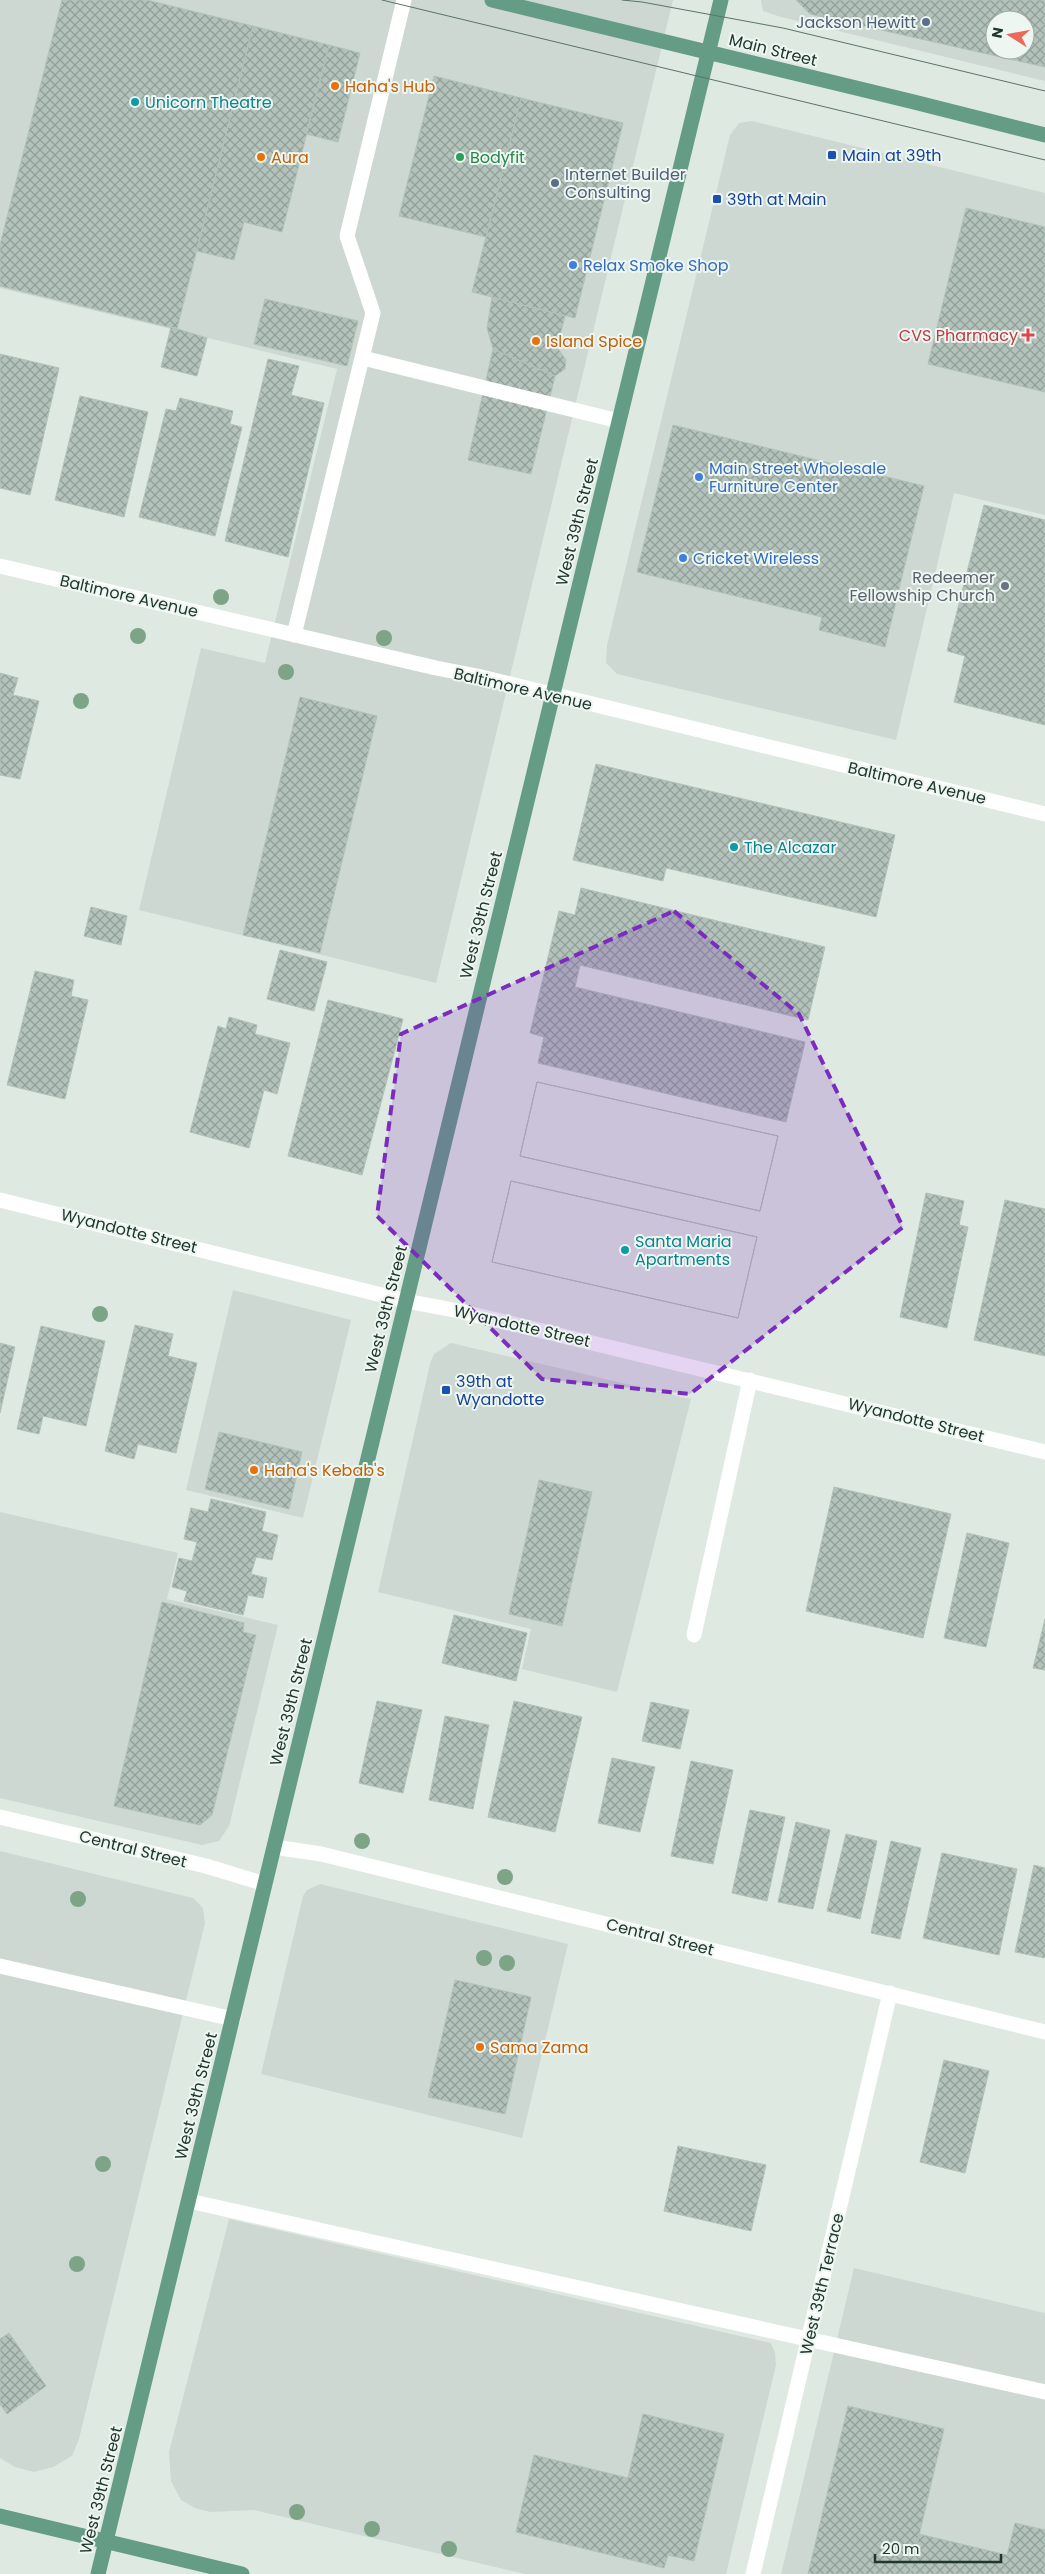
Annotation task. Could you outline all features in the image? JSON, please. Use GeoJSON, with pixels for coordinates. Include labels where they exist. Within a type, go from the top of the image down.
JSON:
{"type":"FeatureCollection","features":[{"type":"Feature","properties":{"kind":"main road","name":"Main Street"},"geometry":{"type":"LineString","coordinates":[[492,0],[1045,136]]}},
{"type":"Feature","properties":{"kind":"main road","name":"West 39th Street"},"geometry":{"type":"LineString","coordinates":[[98,2574],[722,0]]}},
{"type":"Feature","properties":{"kind":"main road"},"geometry":{"type":"LineString","coordinates":[[0,2516],[242,2574]]}},
{"type":"Feature","properties":{"kind":"street"},"geometry":{"type":"LineString","coordinates":[[294,635],[373,314],[347,236],[404,0]]}},
{"type":"Feature","properties":{"kind":"street"},"geometry":{"type":"LineString","coordinates":[[362,358],[619,421]]}},
{"type":"Feature","properties":{"kind":"street","name":"Baltimore Avenue"},"geometry":{"type":"LineString","coordinates":[[0,566],[477,676],[552,696],[1045,814]]}},
{"type":"Feature","properties":{"kind":"street","name":"Wyandotte Street"},"geometry":{"type":"LineString","coordinates":[[0,1200],[406,1301],[459,1311],[1045,1452]]}},
{"type":"Feature","properties":{"kind":"street"},"geometry":{"type":"LineString","coordinates":[[694,1635],[750,1380]]}},
{"type":"Feature","properties":{"kind":"street","name":"Central Street"},"geometry":{"type":"LineString","coordinates":[[0,1817],[206,1866],[265,1884]]}},
{"type":"Feature","properties":{"kind":"street","name":"Central Street"},"geometry":{"type":"LineString","coordinates":[[274,1847],[321,1854],[1045,2032]]}},
{"type":"Feature","properties":{"kind":"street"},"geometry":{"type":"LineString","coordinates":[[0,1966],[233,2019]]}},
{"type":"Feature","properties":{"kind":"street","name":"West 39th Terrace"},"geometry":{"type":"LineString","coordinates":[[753,2574],[890,1993]]}},
{"type":"Feature","properties":{"kind":"street"},"geometry":{"type":"LineString","coordinates":[[189,2201],[808,2341],[1045,2392]]}},
{"type":"Feature","properties":{"kind":"highlighted area"},"geometry":{"type":"Polygon","coordinates":[[[674,911],[799,1014],[903,1227],[690,1394],[542,1379],[377,1216],[401,1034],[674,911]]]}},
{"type":"Feature","properties":{"kind":"shaded area"},"geometry":{"type":"Polygon","coordinates":[[[0,0],[673,0],[436,983],[139,910],[201,648],[265,663],[337,369],[0,288],[0,0]]]}},
{"type":"Feature","properties":{"kind":"shaded area"},"geometry":{"type":"Polygon","coordinates":[[[761,0],[1045,0],[1045,81],[763,11],[761,0]]]}},
{"type":"Feature","properties":{"kind":"shaded area"},"geometry":{"type":"Polygon","coordinates":[[[752,121],[1045,193],[1045,515],[954,493],[896,740],[617,674],[606,663],[607,645],[730,135],[739,123],[752,121]]]}},
{"type":"Feature","properties":{"kind":"shaded area"},"geometry":{"type":"Polygon","coordinates":[[[233,1290],[351,1320],[303,1518],[186,1490],[233,1290]]]}},
{"type":"Feature","properties":{"kind":"shaded area"},"geometry":{"type":"Polygon","coordinates":[[[451,1343],[691,1399],[617,1692],[522,1669],[531,1629],[378,1592],[430,1364],[434,1354],[451,1343]]]}},
{"type":"Feature","properties":{"kind":"shaded area"},"geometry":{"type":"Polygon","coordinates":[[[0,1512],[178,1553],[167,1599],[278,1625],[229,1826],[219,1841],[202,1845],[0,1798],[0,1512]]]}},
{"type":"Feature","properties":{"kind":"shaded area"},"geometry":{"type":"Polygon","coordinates":[[[0,1851],[193,1898],[203,1908],[205,1923],[79,2439],[72,2456],[53,2467],[34,2472],[15,2467],[0,2458],[0,1851]]]}},
{"type":"Feature","properties":{"kind":"shaded area"},"geometry":{"type":"Polygon","coordinates":[[[320,1884],[568,1944],[522,2138],[261,2074],[303,1896],[307,1890],[320,1884]]]}},
{"type":"Feature","properties":{"kind":"shaded area"},"geometry":{"type":"Polygon","coordinates":[[[229,2219],[771,2343],[775,2353],[776,2365],[726,2574],[525,2574],[254,2510],[210,2512],[195,2508],[181,2500],[171,2481],[169,2452],[229,2219]]]}},
{"type":"Feature","properties":{"kind":"shaded area"},"geometry":{"type":"Polygon","coordinates":[[[854,2268],[1045,2313],[1045,2574],[781,2574],[854,2268]]]}},
{"type":"Feature","properties":{"kind":"building","name":"Unicorn Theatre"},"geometry":{"type":"Polygon","coordinates":[[[62,0],[147,0],[253,26],[177,329],[0,286],[0,245],[62,0]]]}},
{"type":"Feature","properties":{"kind":"building"},"geometry":{"type":"Polygon","coordinates":[[[796,0],[1045,0],[1045,67],[1014,60],[1035,60],[1035,10],[985,10],[985,53],[810,14],[796,0]]]}},
{"type":"Feature","properties":{"kind":"building","name":"Aura"},"geometry":{"type":"Polygon","coordinates":[[[253,26],[329,45],[282,232],[244,222],[234,260],[197,251],[253,26]]]}},
{"type":"Feature","properties":{"kind":"building"},"geometry":{"type":"Polygon","coordinates":[[[329,45],[360,53],[338,142],[306,134],[329,45]]]}},
{"type":"Feature","properties":{"kind":"building","name":"Bodyfit"},"geometry":{"type":"Polygon","coordinates":[[[434,76],[521,98],[486,237],[399,216],[434,76]]]}},
{"type":"Feature","properties":{"kind":"building"},"geometry":{"type":"Polygon","coordinates":[[[521,98],[623,123],[575,318],[472,292],[521,98]]]}},
{"type":"Feature","properties":{"kind":"building"},"geometry":{"type":"Polygon","coordinates":[[[966,208],[1045,227],[1045,392],[928,364],[966,208]]]}},
{"type":"Feature","properties":{"kind":"building"},"geometry":{"type":"Polygon","coordinates":[[[492,297],[565,316],[557,347],[566,360],[565,369],[555,376],[493,349],[487,328],[492,297]]]}},
{"type":"Feature","properties":{"kind":"building"},"geometry":{"type":"Polygon","coordinates":[[[265,299],[358,321],[347,366],[254,344],[265,299]]]}},
{"type":"Feature","properties":{"kind":"building"},"geometry":{"type":"Polygon","coordinates":[[[171,327],[207,338],[197,376],[161,367],[171,327]]]}},
{"type":"Feature","properties":{"kind":"building"},"geometry":{"type":"Polygon","coordinates":[[[493,349],[555,376],[531,474],[468,460],[493,349]]]}},
{"type":"Feature","properties":{"kind":"building"},"geometry":{"type":"Polygon","coordinates":[[[0,354],[59,368],[30,495],[0,488],[0,354]]]}},
{"type":"Feature","properties":{"kind":"building"},"geometry":{"type":"Polygon","coordinates":[[[268,359],[299,366],[291,395],[324,403],[288,557],[225,541],[268,359]]]}},
{"type":"Feature","properties":{"kind":"building"},"geometry":{"type":"Polygon","coordinates":[[[80,396],[148,412],[124,517],[55,500],[80,396]]]}},
{"type":"Feature","properties":{"kind":"building"},"geometry":{"type":"Polygon","coordinates":[[[180,398],[233,411],[230,424],[242,427],[215,536],[139,517],[166,409],[176,411],[180,398]]]}},
{"type":"Feature","properties":{"kind":"building"},"geometry":{"type":"Polygon","coordinates":[[[673,425],[924,486],[885,647],[819,630],[822,617],[637,572],[673,425]]]}},
{"type":"Feature","properties":{"kind":"building","name":"Redeemer Fellowship Church"},"geometry":{"type":"Polygon","coordinates":[[[984,505],[1045,520],[1045,725],[954,702],[965,656],[947,651],[984,505]]]}},
{"type":"Feature","properties":{"kind":"building"},"geometry":{"type":"Polygon","coordinates":[[[0,673],[18,678],[13,695],[39,701],[20,779],[0,775],[0,673]]]}},
{"type":"Feature","properties":{"kind":"building"},"geometry":{"type":"Polygon","coordinates":[[[300,697],[377,716],[320,953],[243,935],[300,697]]]}},
{"type":"Feature","properties":{"kind":"building","name":"The Alcazar"},"geometry":{"type":"Polygon","coordinates":[[[596,764],[895,835],[876,917],[666,868],[663,881],[573,860],[596,764]]]}},
{"type":"Feature","properties":{"kind":"building"},"geometry":{"type":"Polygon","coordinates":[[[581,888],[825,947],[808,1020],[580,965],[575,987],[805,1042],[786,1122],[538,1063],[544,1037],[530,1033],[559,911],[575,915],[581,888]]]}},
{"type":"Feature","properties":{"kind":"building"},"geometry":{"type":"Polygon","coordinates":[[[91,907],[127,916],[121,945],[84,936],[91,907]]]}},
{"type":"Feature","properties":{"kind":"building"},"geometry":{"type":"Polygon","coordinates":[[[280,950],[327,962],[314,1011],[267,999],[280,950]]]}},
{"type":"Feature","properties":{"kind":"building"},"geometry":{"type":"Polygon","coordinates":[[[35,971],[74,980],[71,996],[88,1000],[65,1099],[7,1085],[35,971]]]}},
{"type":"Feature","properties":{"kind":"building"},"geometry":{"type":"Polygon","coordinates":[[[328,1000],[403,1019],[362,1175],[288,1156],[328,1000]]]}},
{"type":"Feature","properties":{"kind":"building"},"geometry":{"type":"Polygon","coordinates":[[[229,1017],[257,1025],[255,1034],[290,1043],[277,1094],[264,1090],[249,1148],[190,1132],[218,1026],[226,1029],[229,1017]]]}},
{"type":"Feature","properties":{"kind":"building","name":"Santa Maria Apartments"},"geometry":{"type":"Polygon","coordinates":[[[537,1082],[778,1136],[760,1211],[520,1156],[537,1082]]]}},
{"type":"Feature","properties":{"kind":"building","name":"Santa Maria Apartments"},"geometry":{"type":"Polygon","coordinates":[[[537,1082],[778,1136],[760,1211],[520,1156],[537,1082]]]}},
{"type":"Feature","properties":{"kind":"building","name":"Santa Maria Apartments"},"geometry":{"type":"Polygon","coordinates":[[[511,1181],[757,1237],[738,1318],[492,1262],[511,1181]]]}},
{"type":"Feature","properties":{"kind":"building","name":"Santa Maria Apartments"},"geometry":{"type":"Polygon","coordinates":[[[511,1181],[757,1237],[738,1318],[492,1262],[511,1181]]]}},
{"type":"Feature","properties":{"kind":"building"},"geometry":{"type":"Polygon","coordinates":[[[926,1193],[964,1201],[959,1225],[968,1227],[947,1328],[900,1317],[926,1193]]]}},
{"type":"Feature","properties":{"kind":"building"},"geometry":{"type":"Polygon","coordinates":[[[1005,1200],[1045,1209],[1045,1356],[974,1340],[1005,1200]]]}},
{"type":"Feature","properties":{"kind":"building"},"geometry":{"type":"Polygon","coordinates":[[[135,1325],[173,1334],[168,1356],[197,1363],[176,1453],[138,1444],[134,1459],[105,1451],[135,1325]]]}},
{"type":"Feature","properties":{"kind":"building"},"geometry":{"type":"Polygon","coordinates":[[[41,1326],[105,1341],[86,1426],[43,1416],[39,1434],[17,1429],[41,1326]]]}},
{"type":"Feature","properties":{"kind":"building"},"geometry":{"type":"Polygon","coordinates":[[[0,1343],[15,1347],[0,1413],[0,1343]]]}},
{"type":"Feature","properties":{"kind":"building","name":"Haha's Kebab's"},"geometry":{"type":"Polygon","coordinates":[[[219,1432],[302,1452],[289,1509],[205,1489],[219,1432]]]}},
{"type":"Feature","properties":{"kind":"building"},"geometry":{"type":"Polygon","coordinates":[[[539,1480],[592,1492],[562,1626],[509,1614],[539,1480]]]}},
{"type":"Feature","properties":{"kind":"building"},"geometry":{"type":"Polygon","coordinates":[[[834,1487],[951,1514],[923,1638],[806,1611],[834,1487]]]}},
{"type":"Feature","properties":{"kind":"building"},"geometry":{"type":"Polygon","coordinates":[[[211,1499],[266,1512],[262,1531],[278,1535],[272,1560],[256,1557],[251,1574],[267,1578],[263,1598],[248,1595],[243,1615],[184,1601],[187,1591],[172,1587],[179,1558],[192,1561],[197,1542],[184,1539],[191,1508],[208,1512],[211,1499]]]}},
{"type":"Feature","properties":{"kind":"building"},"geometry":{"type":"Polygon","coordinates":[[[967,1533],[1009,1543],[986,1647],[944,1638],[967,1533]]]}},
{"type":"Feature","properties":{"kind":"building"},"geometry":{"type":"Polygon","coordinates":[[[162,1602],[244,1623],[243,1632],[256,1635],[212,1815],[200,1825],[114,1806],[162,1602]]]}},
{"type":"Feature","properties":{"kind":"building"},"geometry":{"type":"Polygon","coordinates":[[[454,1615],[527,1633],[516,1681],[442,1663],[454,1615]]]}},
{"type":"Feature","properties":{"kind":"building"},"geometry":{"type":"Polygon","coordinates":[[[1045,1619],[1045,1670],[1033,1668],[1045,1619]]]}},
{"type":"Feature","properties":{"kind":"building"},"geometry":{"type":"Polygon","coordinates":[[[377,1701],[422,1710],[403,1793],[359,1783],[377,1701]]]}},
{"type":"Feature","properties":{"kind":"building"},"geometry":{"type":"Polygon","coordinates":[[[514,1701],[582,1717],[555,1832],[488,1817],[514,1701]]]}},
{"type":"Feature","properties":{"kind":"building"},"geometry":{"type":"Polygon","coordinates":[[[651,1702],[689,1710],[680,1749],[642,1741],[651,1702]]]}},
{"type":"Feature","properties":{"kind":"building"},"geometry":{"type":"Polygon","coordinates":[[[445,1716],[489,1725],[473,1809],[429,1800],[445,1716]]]}},
{"type":"Feature","properties":{"kind":"building"},"geometry":{"type":"Polygon","coordinates":[[[612,1758],[655,1767],[640,1832],[598,1823],[612,1758]]]}},
{"type":"Feature","properties":{"kind":"building"},"geometry":{"type":"Polygon","coordinates":[[[691,1761],[733,1770],[713,1864],[671,1856],[691,1761]]]}},
{"type":"Feature","properties":{"kind":"building"},"geometry":{"type":"Polygon","coordinates":[[[750,1810],[785,1817],[767,1901],[732,1893],[750,1810]]]}},
{"type":"Feature","properties":{"kind":"building"},"geometry":{"type":"Polygon","coordinates":[[[796,1822],[830,1830],[813,1909],[778,1902],[796,1822]]]}},
{"type":"Feature","properties":{"kind":"building"},"geometry":{"type":"Polygon","coordinates":[[[846,1834],[877,1841],[860,1919],[827,1911],[846,1834]]]}},
{"type":"Feature","properties":{"kind":"building"},"geometry":{"type":"Polygon","coordinates":[[[891,1841],[921,1848],[900,1939],[871,1933],[891,1841]]]}},
{"type":"Feature","properties":{"kind":"building"},"geometry":{"type":"Polygon","coordinates":[[[942,1853],[1017,1869],[999,1955],[923,1938],[942,1853]]]}},
{"type":"Feature","properties":{"kind":"building"},"geometry":{"type":"Polygon","coordinates":[[[1034,1865],[1045,1868],[1045,1958],[1015,1952],[1034,1865]]]}},
{"type":"Feature","properties":{"kind":"building","name":"Sama Zama"},"geometry":{"type":"Polygon","coordinates":[[[455,1980],[531,1997],[505,2114],[428,2097],[455,1980]]]}},
{"type":"Feature","properties":{"kind":"building"},"geometry":{"type":"Polygon","coordinates":[[[944,2060],[989,2071],[965,2173],[920,2162],[944,2060]]]}},
{"type":"Feature","properties":{"kind":"building"},"geometry":{"type":"Polygon","coordinates":[[[678,2146],[766,2165],[751,2231],[664,2211],[678,2146]]]}},
{"type":"Feature","properties":{"kind":"building"},"geometry":{"type":"Polygon","coordinates":[[[9,2333],[46,2386],[7,2414],[0,2404],[0,2339],[9,2333]]]}},
{"type":"Feature","properties":{"kind":"building"},"geometry":{"type":"Polygon","coordinates":[[[848,2406],[944,2429],[910,2574],[808,2574],[848,2406]]]}},
{"type":"Feature","properties":{"kind":"building"},"geometry":{"type":"Polygon","coordinates":[[[643,2414],[724,2434],[694,2561],[668,2555],[664,2568],[516,2532],[534,2455],[628,2478],[643,2414]]]}},
{"type":"Feature","properties":{"kind":"building"},"geometry":{"type":"Polygon","coordinates":[[[1015,2523],[1045,2530],[1045,2574],[910,2574],[919,2534],[1007,2555],[1015,2523]]]}},
{"type":"Feature","properties":{"kind":"tram line"},"geometry":{"type":"LineString","coordinates":[[382,0],[1045,160]]}},
{"type":"Feature","properties":{"kind":"tram line"},"geometry":{"type":"LineString","coordinates":[[622,0],[783,28],[1045,91]]}},
{"type":"Feature","properties":{"kind":"place","name":"Jackson Hewitt"},"geometry":{"type":"Point","coordinates":[926,22]}},
{"type":"Feature","properties":{"kind":"place","name":"Haha's Hub"},"geometry":{"type":"Point","coordinates":[335,86]}},
{"type":"Feature","properties":{"kind":"place","name":"Unicorn Theatre"},"geometry":{"type":"Point","coordinates":[135,102]}},
{"type":"Feature","properties":{"kind":"place","name":"Main at 39th"},"geometry":{"type":"Point","coordinates":[832,155]}},
{"type":"Feature","properties":{"kind":"place","name":"Aura"},"geometry":{"type":"Point","coordinates":[261,157]}},
{"type":"Feature","properties":{"kind":"place","name":"Bodyfit"},"geometry":{"type":"Point","coordinates":[460,157]}},
{"type":"Feature","properties":{"kind":"place","name":"Internet Builder Consulting"},"geometry":{"type":"Point","coordinates":[555,183]}},
{"type":"Feature","properties":{"kind":"place","name":"39th at Main"},"geometry":{"type":"Point","coordinates":[717,199]}},
{"type":"Feature","properties":{"kind":"place","name":"Relax Smoke Shop"},"geometry":{"type":"Point","coordinates":[573,265]}},
{"type":"Feature","properties":{"kind":"place","name":"CVS Pharmacy"},"geometry":{"type":"Point","coordinates":[1028,335]}},
{"type":"Feature","properties":{"kind":"place","name":"Island Spice"},"geometry":{"type":"Point","coordinates":[536,341]}},
{"type":"Feature","properties":{"kind":"place","name":"Main Street Wholesale Furniture Center"},"geometry":{"type":"Point","coordinates":[699,477]}},
{"type":"Feature","properties":{"kind":"place","name":"Cricket Wireless"},"geometry":{"type":"Point","coordinates":[683,558]}},
{"type":"Feature","properties":{"kind":"place","name":"Redeemer Fellowship Church"},"geometry":{"type":"Point","coordinates":[1005,586]}},
{"type":"Feature","properties":{"kind":"place","name":"The Alcazar"},"geometry":{"type":"Point","coordinates":[734,847]}},
{"type":"Feature","properties":{"kind":"place","name":"Santa Maria Apartments"},"geometry":{"type":"Point","coordinates":[625,1250]}},
{"type":"Feature","properties":{"kind":"place","name":"39th at Wyandotte"},"geometry":{"type":"Point","coordinates":[446,1390]}},
{"type":"Feature","properties":{"kind":"place","name":"Haha's Kebab's"},"geometry":{"type":"Point","coordinates":[254,1470]}},
{"type":"Feature","properties":{"kind":"place","name":"Sama Zama"},"geometry":{"type":"Point","coordinates":[480,2047]}}]}
